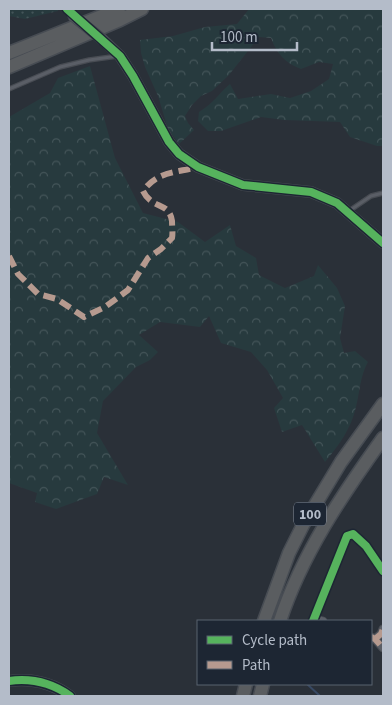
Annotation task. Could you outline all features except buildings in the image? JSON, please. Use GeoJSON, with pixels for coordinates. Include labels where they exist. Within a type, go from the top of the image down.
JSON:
{"type":"FeatureCollection","features":[{"type":"Feature","properties":{"kind":"highway"},"geometry":{"type":"LineString","coordinates":[[12,59],[119,9]]}},
{"type":"Feature","properties":{"kind":"highway"},"geometry":{"type":"LineString","coordinates":[[12,59],[120,20],[142,9]]}},
{"type":"Feature","properties":{"kind":"highway"},"geometry":{"type":"LineString","coordinates":[[374,416],[383,400]]}},
{"type":"Feature","properties":{"kind":"highway","name":"100"},"geometry":{"type":"LineString","coordinates":[[264,620],[289,553],[341,462],[383,404]]}},
{"type":"Feature","properties":{"kind":"highway","name":"100"},"geometry":{"type":"LineString","coordinates":[[280,620],[304,563],[322,530],[336,506],[383,438]]}},
{"type":"Feature","properties":{"kind":"street"},"geometry":{"type":"LineString","coordinates":[[70,12],[120,56],[169,142],[179,154],[198,167],[243,185],[311,192],[338,203],[383,243]]}},
{"type":"Feature","properties":{"kind":"street"},"geometry":{"type":"LineString","coordinates":[[314,620],[347,536],[353,534],[366,546],[383,571]]}},
{"type":"Feature","properties":{"kind":"street"},"geometry":{"type":"LineString","coordinates":[[383,629],[381,634],[373,638],[383,648]]}},
{"type":"Feature","properties":{"kind":"street"},"geometry":{"type":"LineString","coordinates":[[9,681],[39,682],[55,687],[70,696]]}},
{"type":"Feature","properties":{"kind":"lane"},"geometry":{"type":"LineString","coordinates":[[9,89],[60,67],[88,60],[120,56]]}},
{"type":"Feature","properties":{"kind":"lane"},"geometry":{"type":"LineString","coordinates":[[348,212],[371,196],[383,193]]}},
{"type":"Feature","properties":{"kind":"green space"},"geometry":{"type":"Polygon","coordinates":[[[9,9],[58,9],[58,11],[25,19],[9,16],[9,9]]]}},
{"type":"Feature","properties":{"kind":"green space"},"geometry":{"type":"Polygon","coordinates":[[[249,9],[383,9],[383,146],[377,146],[350,137],[340,122],[284,120],[261,117],[221,131],[208,131],[198,121],[199,112],[230,84],[238,99],[271,94],[290,98],[311,91],[329,79],[333,64],[319,62],[301,69],[290,64],[282,57],[271,38],[259,37],[229,75],[212,91],[201,96],[192,105],[185,116],[194,130],[179,144],[168,129],[158,96],[145,67],[140,40],[173,36],[205,27],[237,24],[249,9]]]}},
{"type":"Feature","properties":{"kind":"green space"},"geometry":{"type":"Polygon","coordinates":[[[90,66],[115,158],[143,213],[178,222],[205,242],[230,225],[236,246],[256,258],[259,275],[285,288],[314,276],[318,265],[337,288],[345,306],[340,338],[344,353],[355,351],[368,362],[348,430],[325,462],[302,425],[282,432],[274,408],[283,398],[267,370],[251,352],[221,343],[209,316],[200,327],[160,322],[139,335],[158,352],[150,360],[136,367],[103,401],[97,433],[128,485],[104,477],[97,494],[56,509],[35,502],[37,493],[9,483],[9,117],[50,93],[58,78],[90,66]]]}},
{"type":"Feature","properties":{"kind":"waterway"},"geometry":{"type":"LineString","coordinates":[[308,685],[320,696]]}},
{"type":"Feature","properties":{"kind":"marked path"},"geometry":{"type":"LineString","coordinates":[[9,256],[18,274],[38,294],[57,299],[84,317],[105,307],[128,290],[148,258],[172,238],[170,215],[164,208],[151,201],[143,191],[149,184],[161,176],[198,167]]}},
{"type":"Feature","properties":{"kind":"marked path"},"geometry":{"type":"LineString","coordinates":[[375,639],[381,634],[383,629]]}},
{"type":"Feature","properties":{"kind":"marked path"},"geometry":{"type":"LineString","coordinates":[[372,638],[383,648]]}},
{"type":"Feature","properties":{"kind":"cycle path"},"geometry":{"type":"LineString","coordinates":[[67,9],[120,56],[169,142],[179,154],[198,167],[243,185],[311,192],[337,203],[383,243]]}},
{"type":"Feature","properties":{"kind":"cycle path"},"geometry":{"type":"LineString","coordinates":[[313,620],[347,536],[353,534],[366,546],[383,571]]}},
{"type":"Feature","properties":{"kind":"cycle path"},"geometry":{"type":"LineString","coordinates":[[9,681],[41,682],[70,696]]}}]}
